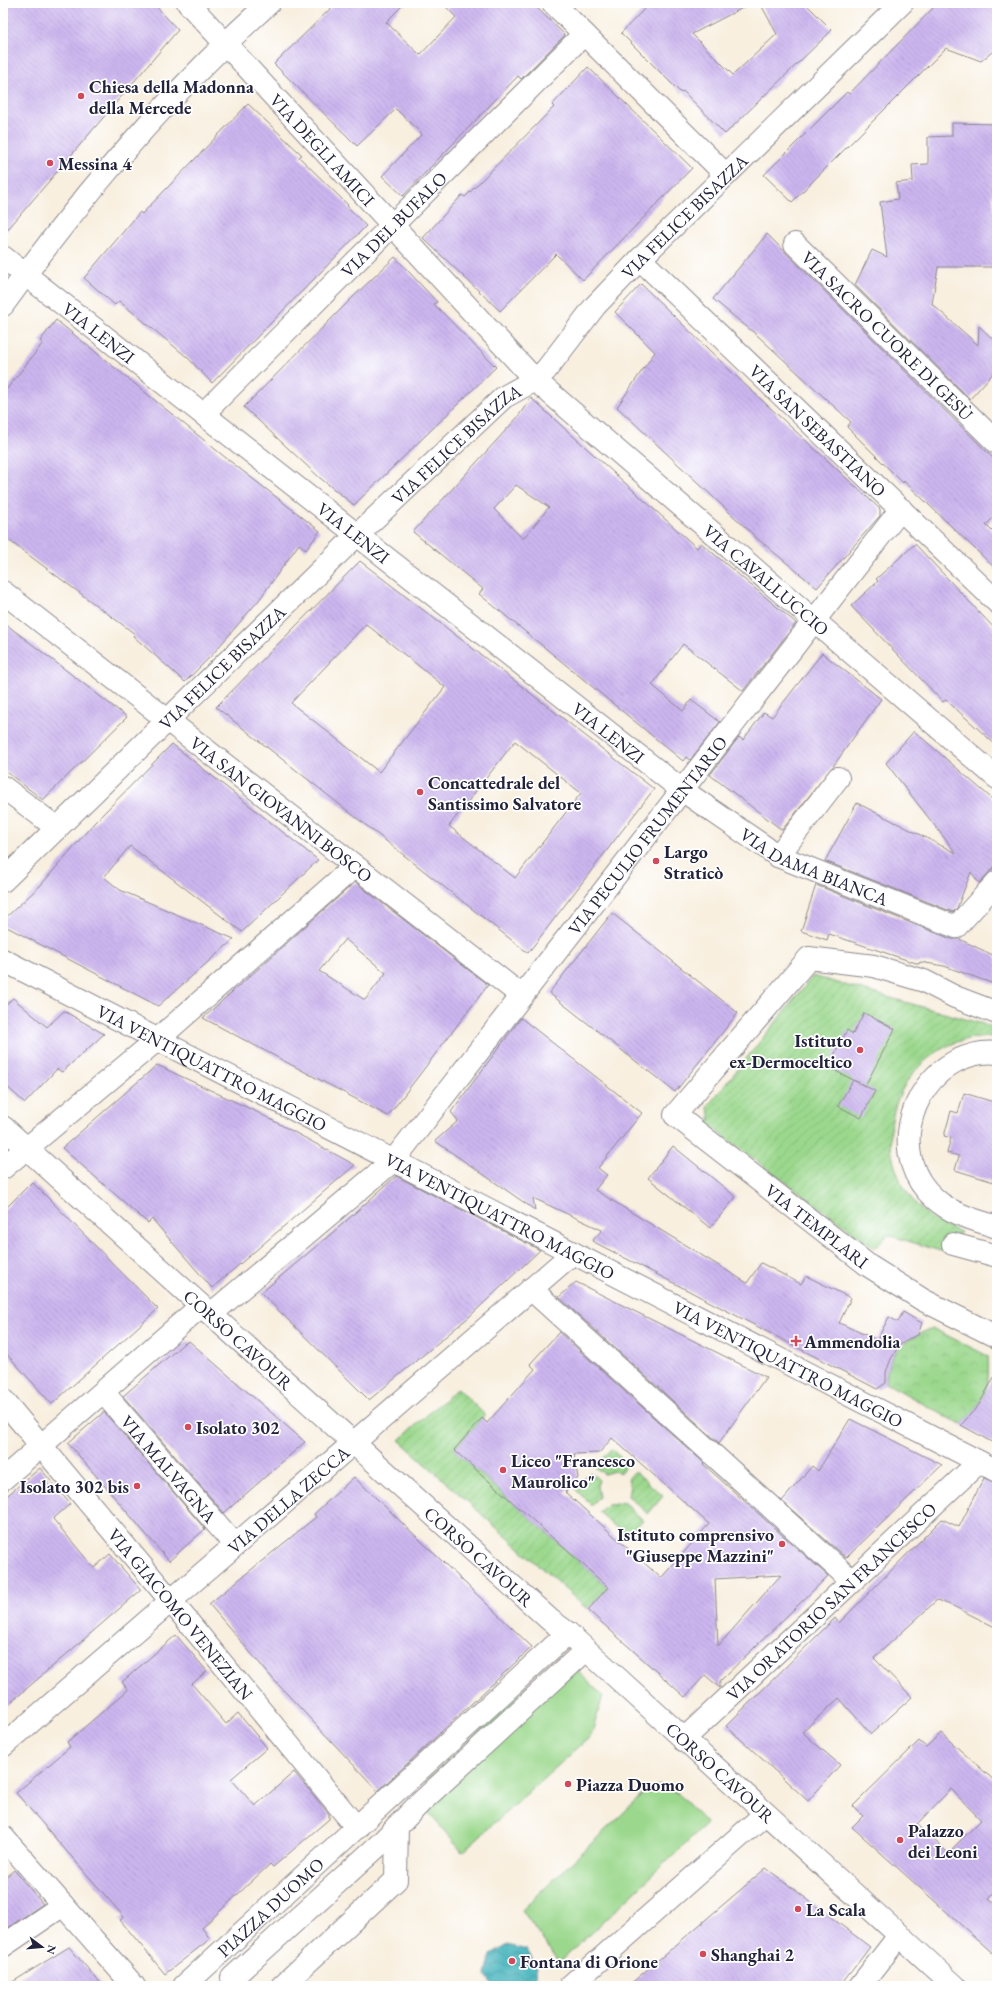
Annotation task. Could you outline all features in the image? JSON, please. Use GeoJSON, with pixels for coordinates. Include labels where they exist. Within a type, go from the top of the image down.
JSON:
{"type":"FeatureCollection","features":[{"type":"Feature","properties":{"kind":"street","name":"VIA DEGLI AMICI"},"geometry":{"type":"LineString","coordinates":[[188,3],[535,380]]}},
{"type":"Feature","properties":{"kind":"street"},"geometry":{"type":"LineString","coordinates":[[3,305],[25,274],[121,156],[225,43],[269,3]]}},
{"type":"Feature","properties":{"kind":"street"},"geometry":{"type":"LineString","coordinates":[[553,3],[726,175]]}},
{"type":"Feature","properties":{"kind":"street","name":"VIA FELICE BISAZZA"},"geometry":{"type":"LineString","coordinates":[[3,881],[357,535],[504,396],[535,380],[546,370],[595,306],[640,259],[902,3]]}},
{"type":"Feature","properties":{"kind":"street","name":"VIA DEL BUFALO"},"geometry":{"type":"LineString","coordinates":[[203,414],[584,34]]}},
{"type":"Feature","properties":{"kind":"street","name":"VIA SACRO CUORE DI GESÙ"},"geometry":{"type":"LineString","coordinates":[[796,244],[997,444]]}},
{"type":"Feature","properties":{"kind":"street","name":"VIA LENZI"},"geometry":{"type":"LineString","coordinates":[[3,257],[682,790]]}},
{"type":"Feature","properties":{"kind":"street","name":"VIA SAN SEBASTIANO"},"geometry":{"type":"LineString","coordinates":[[640,259],[997,602]]}},
{"type":"Feature","properties":{"kind":"street","name":"VIA CAVALLUCCIO"},"geometry":{"type":"LineString","coordinates":[[535,380],[997,778]]}},
{"type":"Feature","properties":{"kind":"street","name":"VIA PECULIO FRUMENTARIO"},"geometry":{"type":"LineString","coordinates":[[3,1479],[103,1392],[394,1160],[901,509]]}},
{"type":"Feature","properties":{"kind":"street","name":"VIA SAN GIOVANNI BOSCO"},"geometry":{"type":"LineString","coordinates":[[3,592],[522,996]]}},
{"type":"Feature","properties":{"kind":"street"},"geometry":{"type":"LineString","coordinates":[[778,856],[838,778]]}},
{"type":"Feature","properties":{"kind":"street"},"geometry":{"type":"LineString","coordinates":[[3,787],[57,828]]}},
{"type":"Feature","properties":{"kind":"street","name":"VIA DAMA BIANCA"},"geometry":{"type":"LineString","coordinates":[[682,790],[778,856],[956,927],[997,882]]}},
{"type":"Feature","properties":{"kind":"street"},"geometry":{"type":"LineString","coordinates":[[3,1168],[158,1039],[355,866]]}},
{"type":"Feature","properties":{"kind":"street","name":"VIA TEMPLARI"},"geometry":{"type":"LineString","coordinates":[[997,1013],[955,997],[924,981],[874,966],[809,958],[675,1115],[869,1266],[924,1300],[997,1337]]}},
{"type":"Feature","properties":{"kind":"street","name":"VIA VENTIQUATTRO MAGGIO"},"geometry":{"type":"LineString","coordinates":[[3,960],[988,1466]]}},
{"type":"Feature","properties":{"kind":"street"},"geometry":{"type":"LineString","coordinates":[[997,1053],[975,1053],[946,1067],[932,1078],[921,1092],[914,1108],[909,1141],[915,1171],[923,1186],[934,1198],[960,1215],[997,1227]]}},
{"type":"Feature","properties":{"kind":"street","name":"CORSO CAVOUR"},"geometry":{"type":"LineString","coordinates":[[3,1127],[550,1620],[568,1633],[682,1740],[955,1986]]}},
{"type":"Feature","properties":{"kind":"street"},"geometry":{"type":"LineString","coordinates":[[953,1244],[997,1256]]}},
{"type":"Feature","properties":{"kind":"street","name":"VIA DELLA ZECCA"},"geometry":{"type":"LineString","coordinates":[[3,1746],[573,1253]]}},
{"type":"Feature","properties":{"kind":"street"},"geometry":{"type":"LineString","coordinates":[[531,1289],[852,1581]]}},
{"type":"Feature","properties":{"kind":"street","name":"VIA MALVAGNA"},"geometry":{"type":"LineString","coordinates":[[103,1392],[235,1545]]}},
{"type":"Feature","properties":{"kind":"street","name":"VIA GIACOMO VENEZIAN"},"geometry":{"type":"LineString","coordinates":[[3,1400],[358,1828]]}},
{"type":"Feature","properties":{"kind":"street","name":"VIA ORATORIO SAN FRANCESCO"},"geometry":{"type":"LineString","coordinates":[[682,1740],[852,1581],[988,1466]]}},
{"type":"Feature","properties":{"kind":"street","name":"PIAZZA DUOMO"},"geometry":{"type":"LineString","coordinates":[[184,1986],[358,1828],[568,1633]]}},
{"type":"Feature","properties":{"kind":"street"},"geometry":{"type":"LineString","coordinates":[[231,1986],[232,1978],[586,1650]]}},
{"type":"Feature","properties":{"kind":"street"},"geometry":{"type":"LineString","coordinates":[[570,1986],[765,1814]]}},
{"type":"Feature","properties":{"kind":"street"},"geometry":{"type":"LineString","coordinates":[[282,1986],[396,1880],[397,1826]]}},
{"type":"Feature","properties":{"kind":"street"},"geometry":{"type":"LineString","coordinates":[[3,1837],[134,1986]]}},
{"type":"Feature","properties":{"kind":"street"},"geometry":{"type":"LineString","coordinates":[[3,1946],[64,1905]]}},
{"type":"Feature","properties":{"kind":"street"},"geometry":{"type":"LineString","coordinates":[[860,1986],[899,1936]]}},
{"type":"Feature","properties":{"kind":"green space"},"geometry":{"type":"Polygon","coordinates":[[[813,976],[997,1028],[997,1037],[980,1037],[956,1042],[934,1054],[916,1070],[902,1090],[894,1111],[891,1134],[893,1157],[900,1178],[912,1199],[929,1216],[941,1224],[961,1232],[947,1253],[888,1235],[875,1248],[708,1125],[710,1116],[707,1107],[813,976]]]}},
{"type":"Feature","properties":{"kind":"green space"},"geometry":{"type":"Polygon","coordinates":[[[932,1328],[988,1356],[987,1386],[981,1402],[961,1425],[886,1383],[890,1362],[899,1348],[914,1337],[932,1328]]]}},
{"type":"Feature","properties":{"kind":"green space"},"geometry":{"type":"Polygon","coordinates":[[[458,1388],[485,1415],[454,1450],[608,1587],[587,1609],[399,1440],[458,1388]]]}},
{"type":"Feature","properties":{"kind":"green space"},"geometry":{"type":"Polygon","coordinates":[[[611,1449],[628,1464],[620,1473],[615,1471],[604,1474],[595,1467],[611,1449]]]}},
{"type":"Feature","properties":{"kind":"green space"},"geometry":{"type":"Polygon","coordinates":[[[635,1471],[663,1496],[648,1514],[628,1496],[630,1485],[628,1479],[635,1471]]]}},
{"type":"Feature","properties":{"kind":"green space"},"geometry":{"type":"Polygon","coordinates":[[[590,1472],[599,1480],[597,1486],[599,1497],[591,1505],[575,1489],[590,1472]]]}},
{"type":"Feature","properties":{"kind":"green space"},"geometry":{"type":"Polygon","coordinates":[[[623,1502],[643,1520],[627,1537],[599,1512],[607,1504],[612,1505],[623,1502]]]}},
{"type":"Feature","properties":{"kind":"green space"},"geometry":{"type":"Polygon","coordinates":[[[559,1657],[564,1661],[430,1786],[425,1781],[559,1657]]]}},
{"type":"Feature","properties":{"kind":"green space"},"geometry":{"type":"Polygon","coordinates":[[[574,1668],[603,1696],[591,1736],[462,1852],[424,1807],[574,1668]]]}},
{"type":"Feature","properties":{"kind":"green space"},"geometry":{"type":"Polygon","coordinates":[[[659,1784],[678,1793],[707,1824],[559,1963],[522,1910],[645,1792],[659,1784]]]}},
{"type":"Feature","properties":{"kind":"water","name":"Fontana di Orione"},"geometry":{"type":"Polygon","coordinates":[[[508,1945],[527,1950],[537,1967],[533,1986],[493,1986],[486,1975],[491,1955],[508,1945]]]}},
{"type":"Feature","properties":{"kind":"building"},"geometry":{"type":"Polygon","coordinates":[[[3,3],[153,3],[178,30],[3,235],[3,3]]]}},
{"type":"Feature","properties":{"kind":"building"},"geometry":{"type":"Polygon","coordinates":[[[336,3],[405,3],[386,22],[420,55],[456,17],[442,3],[532,3],[565,35],[521,79],[518,76],[403,196],[382,176],[422,134],[396,109],[357,146],[274,64],[336,3]]]}},
{"type":"Feature","properties":{"kind":"building"},"geometry":{"type":"Polygon","coordinates":[[[650,3],[752,3],[692,34],[733,75],[777,34],[760,3],[805,3],[832,30],[725,134],[683,91],[681,93],[621,33],[650,3]]]}},
{"type":"Feature","properties":{"kind":"building"},"geometry":{"type":"Polygon","coordinates":[[[938,3],[997,3],[997,48],[981,61],[946,48],[792,202],[764,175],[847,92],[849,94],[938,3]]]}},
{"type":"Feature","properties":{"kind":"building"},"geometry":{"type":"Polygon","coordinates":[[[588,67],[692,168],[583,280],[556,254],[500,311],[423,238],[462,195],[465,197],[554,107],[552,105],[588,67]]]}},
{"type":"Feature","properties":{"kind":"building"},"geometry":{"type":"Polygon","coordinates":[[[248,104],[302,155],[299,157],[348,205],[347,206],[366,226],[212,383],[187,357],[119,301],[115,305],[84,278],[140,212],[142,214],[248,104]]]}},
{"type":"Feature","properties":{"kind":"building"},"geometry":{"type":"Polygon","coordinates":[[[952,123],[997,124],[997,189],[992,189],[997,239],[997,267],[938,267],[932,304],[978,345],[979,326],[997,343],[997,369],[970,399],[855,285],[872,250],[887,257],[880,202],[898,199],[896,183],[913,181],[912,165],[928,164],[928,137],[952,136],[952,123]]]}},
{"type":"Feature","properties":{"kind":"building"},"geometry":{"type":"Polygon","coordinates":[[[767,234],[997,462],[997,514],[986,525],[997,536],[997,570],[904,481],[903,483],[847,427],[851,422],[758,336],[713,299],[767,234]]]}},
{"type":"Feature","properties":{"kind":"building"},"geometry":{"type":"Polygon","coordinates":[[[395,257],[437,302],[434,304],[496,367],[354,505],[320,478],[244,407],[352,298],[395,257]]]}},
{"type":"Feature","properties":{"kind":"building"},"geometry":{"type":"Polygon","coordinates":[[[641,284],[740,380],[880,509],[880,516],[817,588],[759,540],[617,407],[655,352],[615,312],[641,284]]]}},
{"type":"Feature","properties":{"kind":"building"},"geometry":{"type":"Polygon","coordinates":[[[56,320],[226,458],[320,531],[306,550],[299,544],[259,600],[211,656],[185,682],[133,636],[135,634],[3,536],[3,394],[43,343],[40,341],[56,320]]]}},
{"type":"Feature","properties":{"kind":"building"},"geometry":{"type":"Polygon","coordinates":[[[531,398],[697,548],[701,543],[796,623],[743,691],[683,644],[652,685],[683,711],[691,700],[720,722],[690,760],[686,757],[683,761],[479,594],[483,589],[413,532],[517,418],[531,398]],[[516,485],[494,509],[523,539],[549,507],[516,485]]]}},
{"type":"Feature","properties":{"kind":"building"},"geometry":{"type":"Polygon","coordinates":[[[915,544],[997,631],[997,746],[946,700],[943,702],[851,606],[878,581],[876,579],[915,544]]]}},
{"type":"Feature","properties":{"kind":"building"},"geometry":{"type":"Polygon","coordinates":[[[360,561],[654,789],[528,953],[216,707],[360,561]],[[366,624],[291,703],[379,772],[445,687],[366,624]],[[515,741],[449,826],[515,878],[581,793],[515,741]]]}},
{"type":"Feature","properties":{"kind":"building"},"geometry":{"type":"Polygon","coordinates":[[[3,622],[127,717],[43,800],[3,769],[3,622]]]}},
{"type":"Feature","properties":{"kind":"building"},"geometry":{"type":"Polygon","coordinates":[[[822,653],[881,699],[834,765],[782,830],[710,775],[739,737],[743,740],[764,712],[772,717],[822,653]]]}},
{"type":"Feature","properties":{"kind":"building"},"geometry":{"type":"Polygon","coordinates":[[[914,731],[997,803],[997,864],[979,883],[971,872],[957,908],[953,912],[825,861],[857,803],[956,853],[886,763],[914,731]]]}},
{"type":"Feature","properties":{"kind":"building"},"geometry":{"type":"Polygon","coordinates":[[[172,744],[318,860],[242,932],[130,846],[104,877],[120,890],[234,939],[158,1006],[3,925],[3,920],[41,885],[94,823],[172,744]]]}},
{"type":"Feature","properties":{"kind":"building"},"geometry":{"type":"Polygon","coordinates":[[[355,882],[488,985],[388,1116],[203,1018],[355,882]],[[345,939],[319,971],[365,1000],[386,973],[345,939]]]}},
{"type":"Feature","properties":{"kind":"building"},"geometry":{"type":"Polygon","coordinates":[[[816,885],[951,939],[959,939],[997,957],[997,985],[944,966],[920,962],[919,964],[829,934],[827,940],[801,931],[816,885]]]}},
{"type":"Feature","properties":{"kind":"building"},"geometry":{"type":"Polygon","coordinates":[[[612,913],[738,1013],[675,1092],[549,993],[612,913]]]}},
{"type":"Feature","properties":{"kind":"building"},"geometry":{"type":"Polygon","coordinates":[[[13,998],[47,1027],[64,1011],[104,1034],[62,1072],[57,1069],[25,1103],[3,1083],[3,1007],[13,998]]]}},
{"type":"Feature","properties":{"kind":"building","name":"Istituto ex-Dermoceltico"},"geometry":{"type":"Polygon","coordinates":[[[864,1013],[895,1029],[865,1086],[828,1067],[847,1030],[853,1034],[864,1013]]]}},
{"type":"Feature","properties":{"kind":"building"},"geometry":{"type":"Polygon","coordinates":[[[521,1018],[642,1113],[598,1168],[607,1175],[595,1190],[747,1283],[761,1263],[801,1284],[806,1276],[851,1298],[839,1323],[877,1340],[889,1317],[898,1322],[903,1312],[922,1323],[918,1335],[908,1339],[898,1347],[886,1372],[886,1383],[877,1389],[592,1241],[602,1230],[533,1198],[535,1210],[435,1141],[458,1121],[451,1112],[521,1018]]]}},
{"type":"Feature","properties":{"kind":"building"},"geometry":{"type":"Polygon","coordinates":[[[157,1065],[259,1113],[355,1165],[212,1288],[152,1219],[148,1223],[62,1148],[157,1065]]]}},
{"type":"Feature","properties":{"kind":"building"},"geometry":{"type":"Polygon","coordinates":[[[853,1080],[875,1091],[861,1118],[838,1106],[853,1080]]]}},
{"type":"Feature","properties":{"kind":"building"},"geometry":{"type":"Polygon","coordinates":[[[964,1093],[997,1103],[997,1183],[955,1170],[959,1156],[947,1153],[951,1138],[944,1136],[951,1111],[958,1113],[964,1093]]]}},
{"type":"Feature","properties":{"kind":"building"},"geometry":{"type":"Polygon","coordinates":[[[673,1146],[736,1197],[710,1228],[648,1178],[673,1146]]]}},
{"type":"Feature","properties":{"kind":"building"},"geometry":{"type":"Polygon","coordinates":[[[396,1176],[540,1250],[469,1317],[369,1400],[261,1293],[345,1222],[396,1176]]]}},
{"type":"Feature","properties":{"kind":"building"},"geometry":{"type":"Polygon","coordinates":[[[32,1182],[158,1309],[52,1404],[3,1350],[3,1211],[32,1182]]]}},
{"type":"Feature","properties":{"kind":"building"},"geometry":{"type":"Polygon","coordinates":[[[576,1282],[766,1377],[719,1443],[559,1297],[576,1282]]]}},
{"type":"Feature","properties":{"kind":"building"},"geometry":{"type":"Polygon","coordinates":[[[559,1332],[828,1576],[720,1681],[720,1688],[705,1675],[685,1697],[601,1622],[588,1610],[608,1587],[454,1450],[482,1418],[487,1423],[535,1369],[530,1364],[559,1332]],[[612,1438],[599,1453],[574,1454],[578,1478],[565,1492],[661,1578],[709,1524],[612,1438]],[[781,1575],[715,1579],[718,1646],[781,1575]]]}},
{"type":"Feature","properties":{"kind":"building","name":"Isolato 302"},"geometry":{"type":"Polygon","coordinates":[[[189,1341],[305,1442],[224,1513],[123,1396],[182,1345],[189,1341]]]}},
{"type":"Feature","properties":{"kind":"building"},"geometry":{"type":"Polygon","coordinates":[[[997,1372],[997,1445],[961,1425],[978,1406],[997,1372]]]}},
{"type":"Feature","properties":{"kind":"building","name":"Isolato 302 bis"},"geometry":{"type":"Polygon","coordinates":[[[104,1412],[205,1529],[169,1561],[68,1443],[104,1412]]]}},
{"type":"Feature","properties":{"kind":"building"},"geometry":{"type":"Polygon","coordinates":[[[850,1419],[942,1465],[846,1558],[782,1501],[812,1466],[818,1471],[850,1419]]]}},
{"type":"Feature","properties":{"kind":"building"},"geometry":{"type":"Polygon","coordinates":[[[40,1468],[70,1504],[53,1519],[94,1568],[110,1554],[141,1590],[3,1709],[3,1499],[40,1468]]]}},
{"type":"Feature","properties":{"kind":"building"},"geometry":{"type":"Polygon","coordinates":[[[354,1477],[532,1647],[378,1791],[273,1679],[209,1604],[316,1517],[314,1514],[354,1477]]]}},
{"type":"Feature","properties":{"kind":"building"},"geometry":{"type":"Polygon","coordinates":[[[984,1478],[997,1483],[997,1628],[953,1606],[937,1600],[874,1658],[912,1697],[871,1734],[839,1698],[802,1732],[840,1765],[808,1801],[726,1726],[835,1618],[839,1623],[942,1519],[959,1527],[984,1478]]]}},
{"type":"Feature","properties":{"kind":"building"},"geometry":{"type":"Polygon","coordinates":[[[176,1635],[207,1671],[192,1684],[226,1724],[238,1713],[267,1748],[231,1779],[255,1806],[294,1772],[329,1814],[329,1819],[273,1867],[270,1864],[202,1928],[210,1939],[165,1974],[120,1920],[124,1917],[16,1793],[70,1747],[67,1742],[128,1690],[122,1682],[176,1635]]]}},
{"type":"Feature","properties":{"kind":"building","name":"Palazzo dei Leoni"},"geometry":{"type":"Polygon","coordinates":[[[941,1733],[997,1783],[997,1889],[989,1898],[997,1905],[997,1957],[852,1827],[863,1816],[853,1806],[919,1741],[926,1747],[941,1733]],[[951,1789],[917,1824],[948,1853],[981,1820],[951,1789]]]}},
{"type":"Feature","properties":{"kind":"building"},"geometry":{"type":"Polygon","coordinates":[[[766,1868],[870,1947],[840,1986],[628,1986],[766,1868]]]}},
{"type":"Feature","properties":{"kind":"building"},"geometry":{"type":"Polygon","coordinates":[[[14,1870],[43,1904],[3,1931],[3,1880],[14,1870]]]}},
{"type":"Feature","properties":{"kind":"building"},"geometry":{"type":"Polygon","coordinates":[[[69,1947],[103,1986],[6,1986],[69,1947]]]}},
{"type":"Feature","properties":{"kind":"place","name":"Chiesa della Madonna della Mercede"},"geometry":{"type":"Point","coordinates":[81,96]}},
{"type":"Feature","properties":{"kind":"place","name":"Messina 4"},"geometry":{"type":"Point","coordinates":[50,163]}},
{"type":"Feature","properties":{"kind":"place","name":"Concattedrale del Santissimo Salvatore"},"geometry":{"type":"Point","coordinates":[420,792]}},
{"type":"Feature","properties":{"kind":"place","name":"Largo Straticò"},"geometry":{"type":"Point","coordinates":[656,861]}},
{"type":"Feature","properties":{"kind":"place","name":"Istituto ex-Dermoceltico"},"geometry":{"type":"Point","coordinates":[860,1050]}},
{"type":"Feature","properties":{"kind":"place","name":"Ammendolia"},"geometry":{"type":"Point","coordinates":[796,1341]}},
{"type":"Feature","properties":{"kind":"place","name":"Isolato 302"},"geometry":{"type":"Point","coordinates":[188,1427]}},
{"type":"Feature","properties":{"kind":"place","name":"Liceo \"Francesco Maurolico\""},"geometry":{"type":"Point","coordinates":[503,1470]}},
{"type":"Feature","properties":{"kind":"place","name":"Isolato 302 bis"},"geometry":{"type":"Point","coordinates":[137,1486]}},
{"type":"Feature","properties":{"kind":"place","name":"Istituto comprensivo \"Giuseppe Mazzini\""},"geometry":{"type":"Point","coordinates":[782,1544]}},
{"type":"Feature","properties":{"kind":"place","name":"Piazza Duomo"},"geometry":{"type":"Point","coordinates":[568,1784]}},
{"type":"Feature","properties":{"kind":"place","name":"Palazzo dei Leoni"},"geometry":{"type":"Point","coordinates":[900,1840]}},
{"type":"Feature","properties":{"kind":"place","name":"La Scala"},"geometry":{"type":"Point","coordinates":[798,1909]}},
{"type":"Feature","properties":{"kind":"place","name":"Shanghai 2"},"geometry":{"type":"Point","coordinates":[703,1954]}},
{"type":"Feature","properties":{"kind":"place","name":"Fontana di Orione"},"geometry":{"type":"Point","coordinates":[512,1961]}}]}
